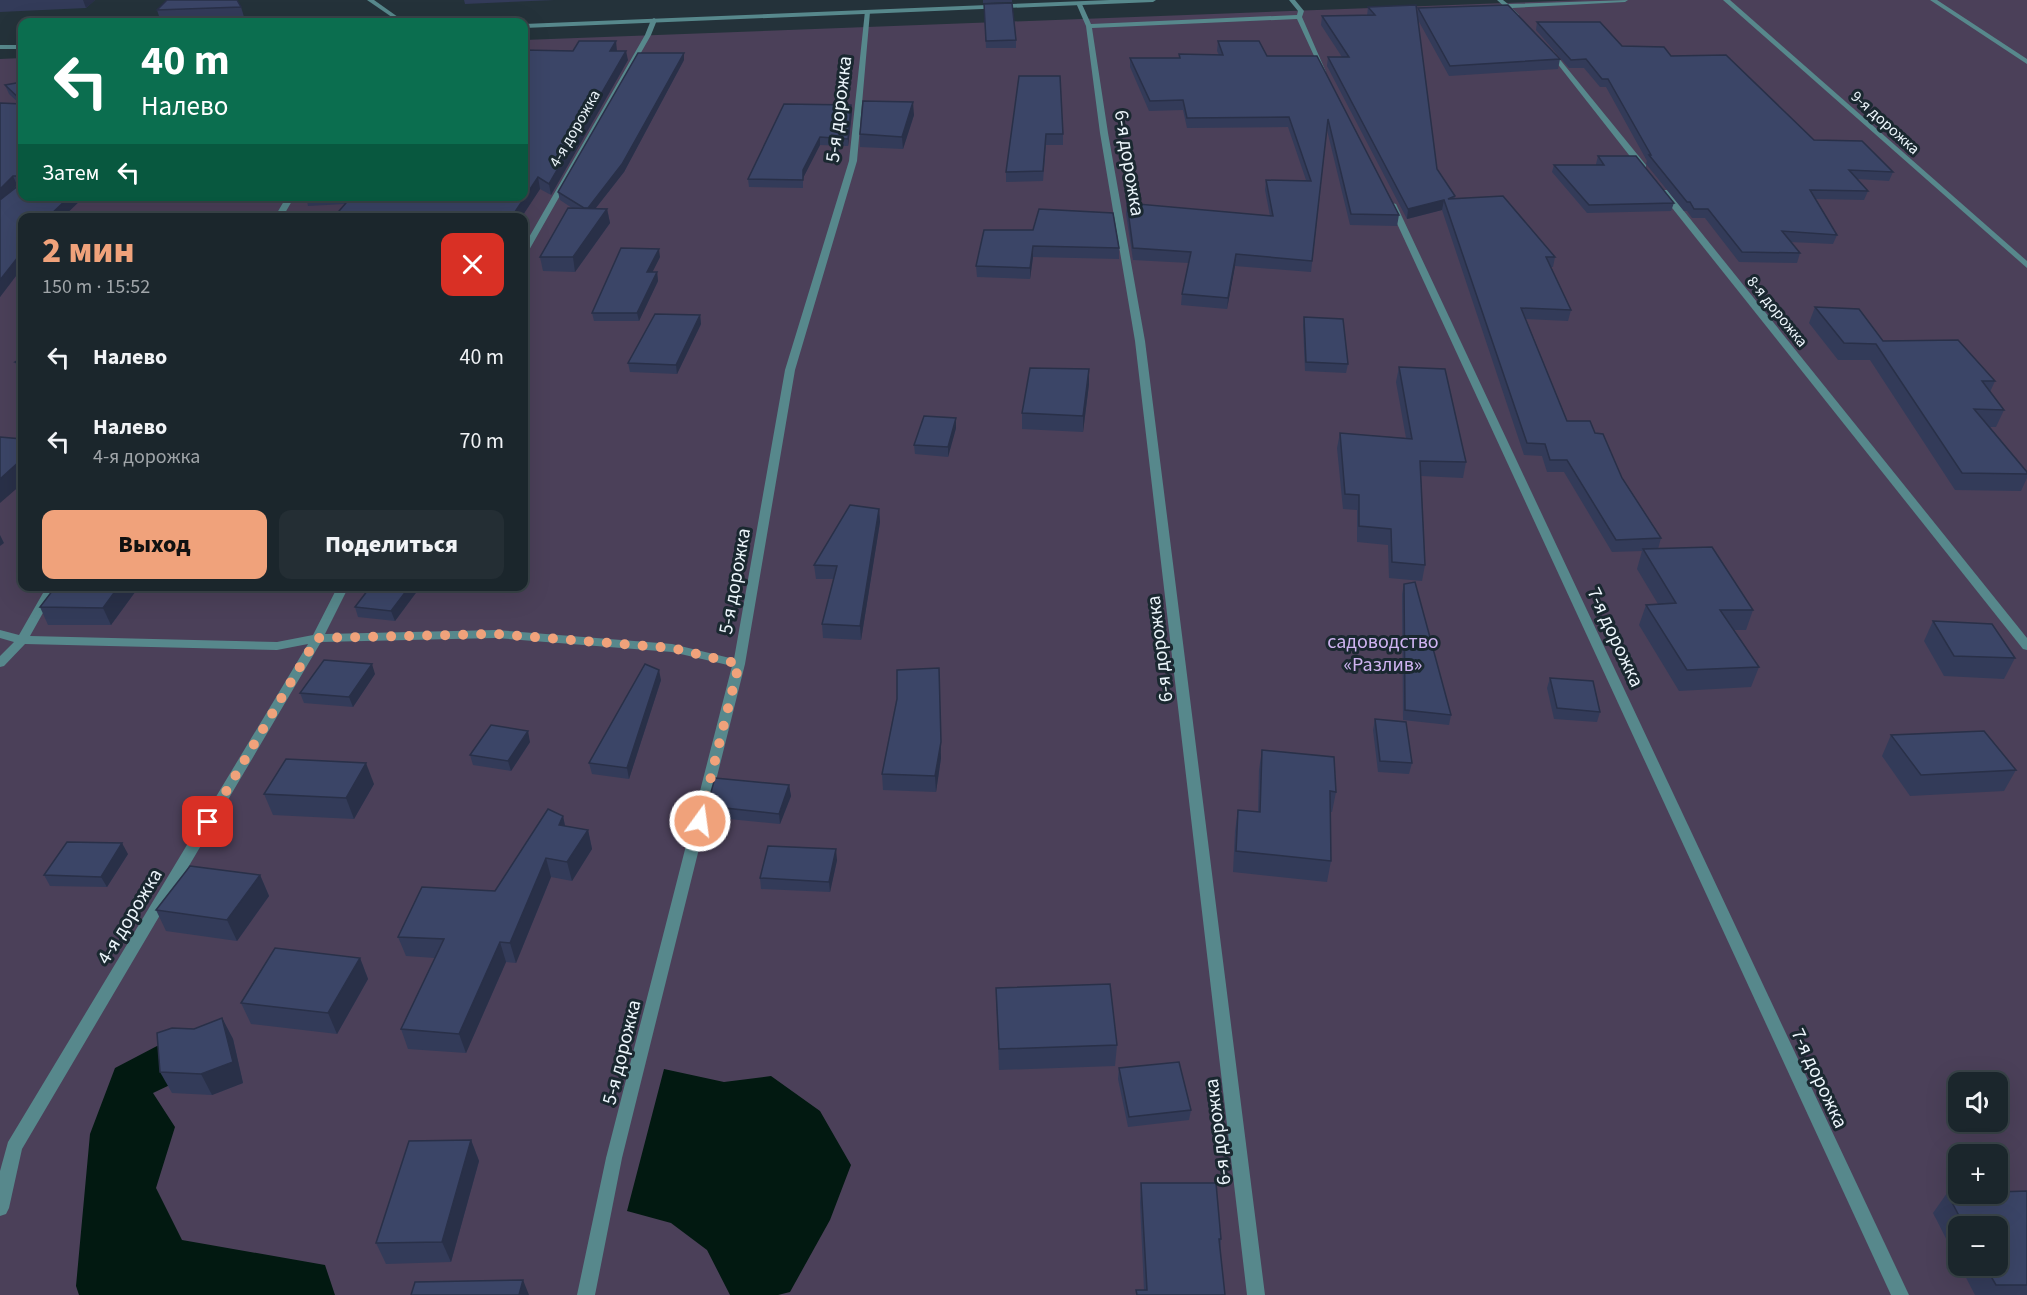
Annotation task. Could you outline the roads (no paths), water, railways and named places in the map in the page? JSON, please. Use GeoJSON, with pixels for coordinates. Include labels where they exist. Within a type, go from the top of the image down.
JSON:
{"type":"FeatureCollection","features":[{"type":"Feature","properties":{"kind":"street"},"geometry":{"type":"LineString","coordinates":[[370,0],[396,18]]}},
{"type":"Feature","properties":{"kind":"street"},"geometry":{"type":"LineString","coordinates":[[528,26],[1153,0]]}},
{"type":"Feature","properties":{"kind":"street"},"geometry":{"type":"LineString","coordinates":[[1292,0],[1301,11],[1299,16],[1328,80]]}},
{"type":"Feature","properties":{"kind":"street"},"geometry":{"type":"LineString","coordinates":[[1504,3],[1625,0]]}},
{"type":"Feature","properties":{"kind":"street","name":"9-я дорожка"},"geometry":{"type":"LineString","coordinates":[[1726,0],[2027,265]]}},
{"type":"Feature","properties":{"kind":"street"},"geometry":{"type":"LineString","coordinates":[[1933,0],[2027,62]]}},
{"type":"Feature","properties":{"kind":"street","name":"6-я дорожка"},"geometry":{"type":"LineString","coordinates":[[1079,3],[1089,26],[1104,133],[1140,341],[1256,1295]]}},
{"type":"Feature","properties":{"kind":"street"},"geometry":{"type":"LineString","coordinates":[[1504,3],[1524,23]]}},
{"type":"Feature","properties":{"kind":"street","name":"5-я дорожка"},"geometry":{"type":"LineString","coordinates":[[585,1295],[614,1158],[739,664],[790,370],[853,161],[867,12]]}},
{"type":"Feature","properties":{"kind":"street"},"geometry":{"type":"LineString","coordinates":[[1089,26],[1299,16]]}},
{"type":"Feature","properties":{"kind":"street","name":"4-я дорожка"},"geometry":{"type":"LineString","coordinates":[[528,245],[648,35],[654,20]]}},
{"type":"Feature","properties":{"kind":"street"},"geometry":{"type":"LineString","coordinates":[[1540,40],[1652,178]]}},
{"type":"Feature","properties":{"kind":"street"},"geometry":{"type":"LineString","coordinates":[[0,47],[18,46]]}},
{"type":"Feature","properties":{"kind":"street","name":"8-я дорожка"},"geometry":{"type":"LineString","coordinates":[[1659,187],[2027,646]]}},
{"type":"Feature","properties":{"kind":"street","name":"7-я дорожка"},"geometry":{"type":"LineString","coordinates":[[1386,192],[1484,398],[1900,1295]]}},
{"type":"Feature","properties":{"kind":"street"},"geometry":{"type":"LineString","coordinates":[[0,663],[22,639],[50,591]]}},
{"type":"Feature","properties":{"kind":"street","name":"4-я дорожка"},"geometry":{"type":"LineString","coordinates":[[0,1208],[14,1147],[317,638],[341,591]]}},
{"type":"Feature","properties":{"kind":"street"},"geometry":{"type":"LineString","coordinates":[[0,634],[22,639],[277,646],[317,638],[496,634],[672,648],[739,664]]}},
{"type":"Feature","properties":{"kind":"park label","name":"садоводство «Разлив»"},"geometry":{"type":"Point","coordinates":[1383,652]}}]}
